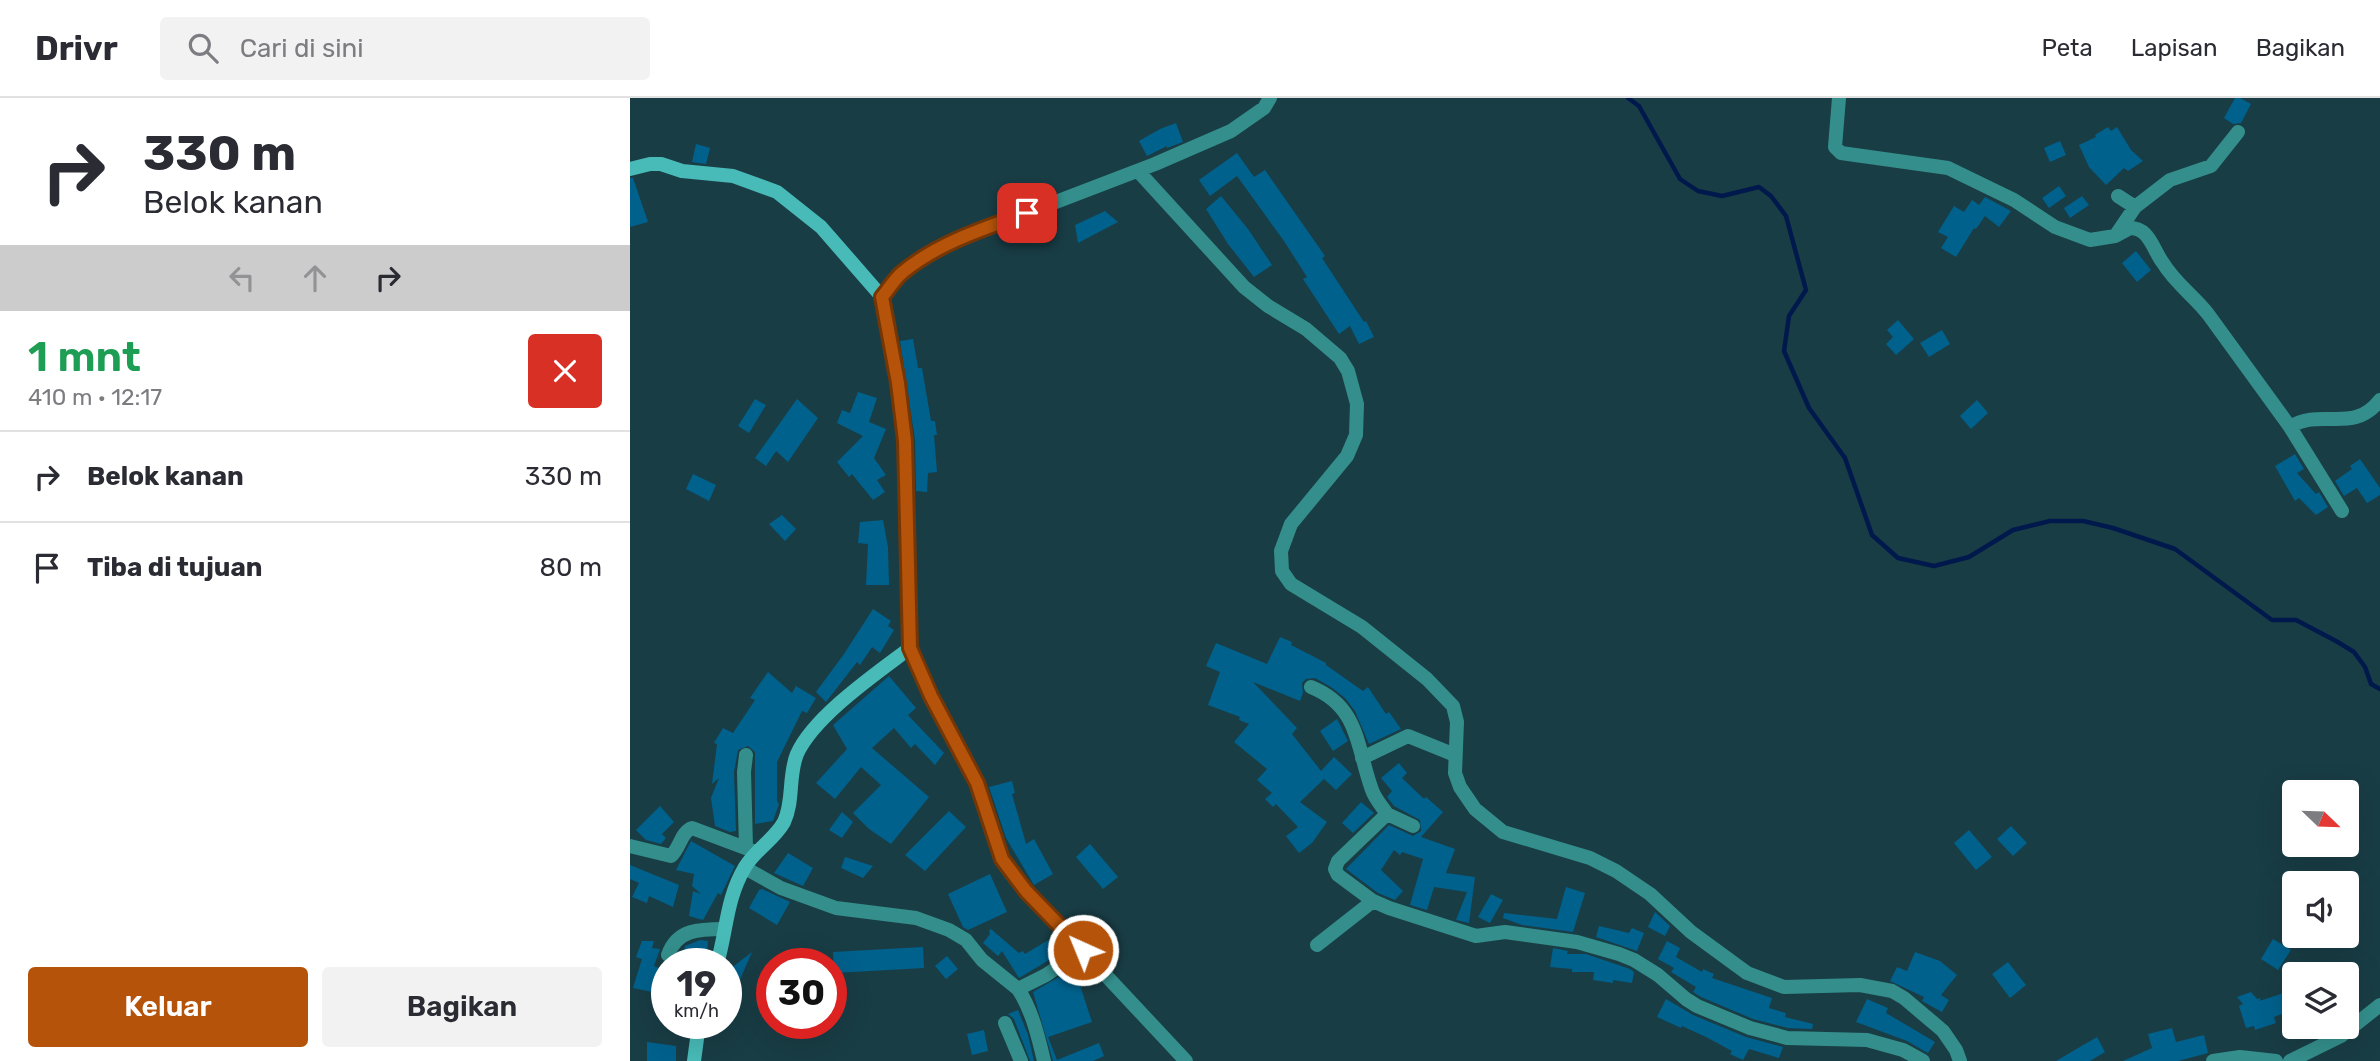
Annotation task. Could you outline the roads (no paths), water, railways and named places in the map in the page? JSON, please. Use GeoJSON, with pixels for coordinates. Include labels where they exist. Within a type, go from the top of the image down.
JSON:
{"type":"FeatureCollection","features":[{"type":"Feature","properties":{"kind":"street"},"geometry":{"type":"LineString","coordinates":[[882,297],[901,273],[951,242],[1138,171],[1231,131],[1264,108],[1270,98]]}},
{"type":"Feature","properties":{"kind":"street"},"geometry":{"type":"LineString","coordinates":[[1839,98],[1835,147],[1841,153],[1948,168],[2014,200],[2054,227],[2090,240],[2115,236],[2134,228],[2141,231],[2150,240],[2162,263],[2208,314],[2290,427],[2342,511]]}},
{"type":"Feature","properties":{"kind":"street"},"geometry":{"type":"LineString","coordinates":[[2115,236],[2135,207],[2171,180],[2211,166],[2238,132]]}},
{"type":"Feature","properties":{"kind":"street"},"geometry":{"type":"LineString","coordinates":[[630,169],[661,164],[682,171],[733,176],[777,192],[821,227],[882,297],[898,383],[905,441],[910,648],[931,696],[977,783],[1002,859],[1026,891],[1186,1061]]}},
{"type":"Feature","properties":{"kind":"street"},"geometry":{"type":"LineString","coordinates":[[1138,171],[1244,287],[1268,306],[1306,329],[1340,358],[1348,371],[1357,404],[1356,435],[1347,456],[1291,524],[1281,551],[1282,571],[1291,584],[1362,627],[1427,679],[1445,697],[1457,715],[1455,773],[1460,787],[1475,808],[1503,832],[1590,858],[1616,870],[1650,894],[1691,932],[1747,973],[1784,987],[1860,985],[1892,991],[1943,1031],[1960,1061]]}},
{"type":"Feature","properties":{"kind":"street"},"geometry":{"type":"LineString","coordinates":[[2118,196],[2135,207]]}},
{"type":"Feature","properties":{"kind":"street"},"geometry":{"type":"LineString","coordinates":[[2290,427],[2297,422],[2318,419],[2353,419],[2374,408],[2380,400]]}},
{"type":"Feature","properties":{"kind":"street"},"geometry":{"type":"LineString","coordinates":[[751,850],[776,834],[785,819],[795,762],[804,743],[853,692],[910,648]]}},
{"type":"Feature","properties":{"kind":"street"},"geometry":{"type":"LineString","coordinates":[[1311,687],[1333,698],[1349,717],[1373,794],[1387,814],[1413,826]]}},
{"type":"Feature","properties":{"kind":"street"},"geometry":{"type":"LineString","coordinates":[[1362,758],[1412,736],[1455,755]]}},
{"type":"Feature","properties":{"kind":"street"},"geometry":{"type":"LineString","coordinates":[[720,948],[731,897],[751,850],[744,772],[746,755]]}},
{"type":"Feature","properties":{"kind":"street"},"geometry":{"type":"LineString","coordinates":[[1387,814],[1336,866],[1338,875],[1373,901],[1476,936],[1505,932],[1577,942],[1619,954],[1650,970],[1697,1006],[1750,1028],[1787,1038],[1867,1040],[1903,1050],[1923,1061]]}},
{"type":"Feature","properties":{"kind":"street"},"geometry":{"type":"LineString","coordinates":[[630,846],[671,856],[676,852],[686,831],[692,828],[751,850]]}},
{"type":"Feature","properties":{"kind":"street"},"geometry":{"type":"LineString","coordinates":[[745,868],[781,888],[836,908],[916,918],[949,930],[965,940],[982,960],[1018,989],[1035,1027],[1044,1061]]}},
{"type":"Feature","properties":{"kind":"street"},"geometry":{"type":"LineString","coordinates":[[1317,945],[1373,901]]}},
{"type":"Feature","properties":{"kind":"street"},"geometry":{"type":"LineString","coordinates":[[671,948],[681,935],[704,929],[724,929]]}},
{"type":"Feature","properties":{"kind":"street"},"geometry":{"type":"LineString","coordinates":[[1018,989],[1046,975],[1083,950]]}},
{"type":"Feature","properties":{"kind":"street"},"geometry":{"type":"LineString","coordinates":[[2291,1061],[2342,1036],[2380,1005]]}},
{"type":"Feature","properties":{"kind":"street"},"geometry":{"type":"LineString","coordinates":[[1004,1023],[1021,1061]]}},
{"type":"Feature","properties":{"kind":"street"},"geometry":{"type":"LineString","coordinates":[[694,1061],[697,1039]]}},
{"type":"Feature","properties":{"kind":"street"},"geometry":{"type":"LineString","coordinates":[[2213,1061],[2240,1057],[2276,1061]]}},
{"type":"Feature","properties":{"kind":"waterway"},"geometry":{"type":"LineString","coordinates":[[1628,98],[1639,106],[1680,179],[1698,191],[1722,196],[1759,187],[1771,196],[1786,216],[1806,290],[1789,316],[1784,351],[1809,408],[1845,458],[1872,535],[1898,558],[1934,566],[1969,557],[2013,530],[2050,521],[2083,521],[2113,528],[2175,549],[2272,620],[2296,620],[2336,641],[2354,652],[2365,667],[2371,684],[2380,689]]}}]}
